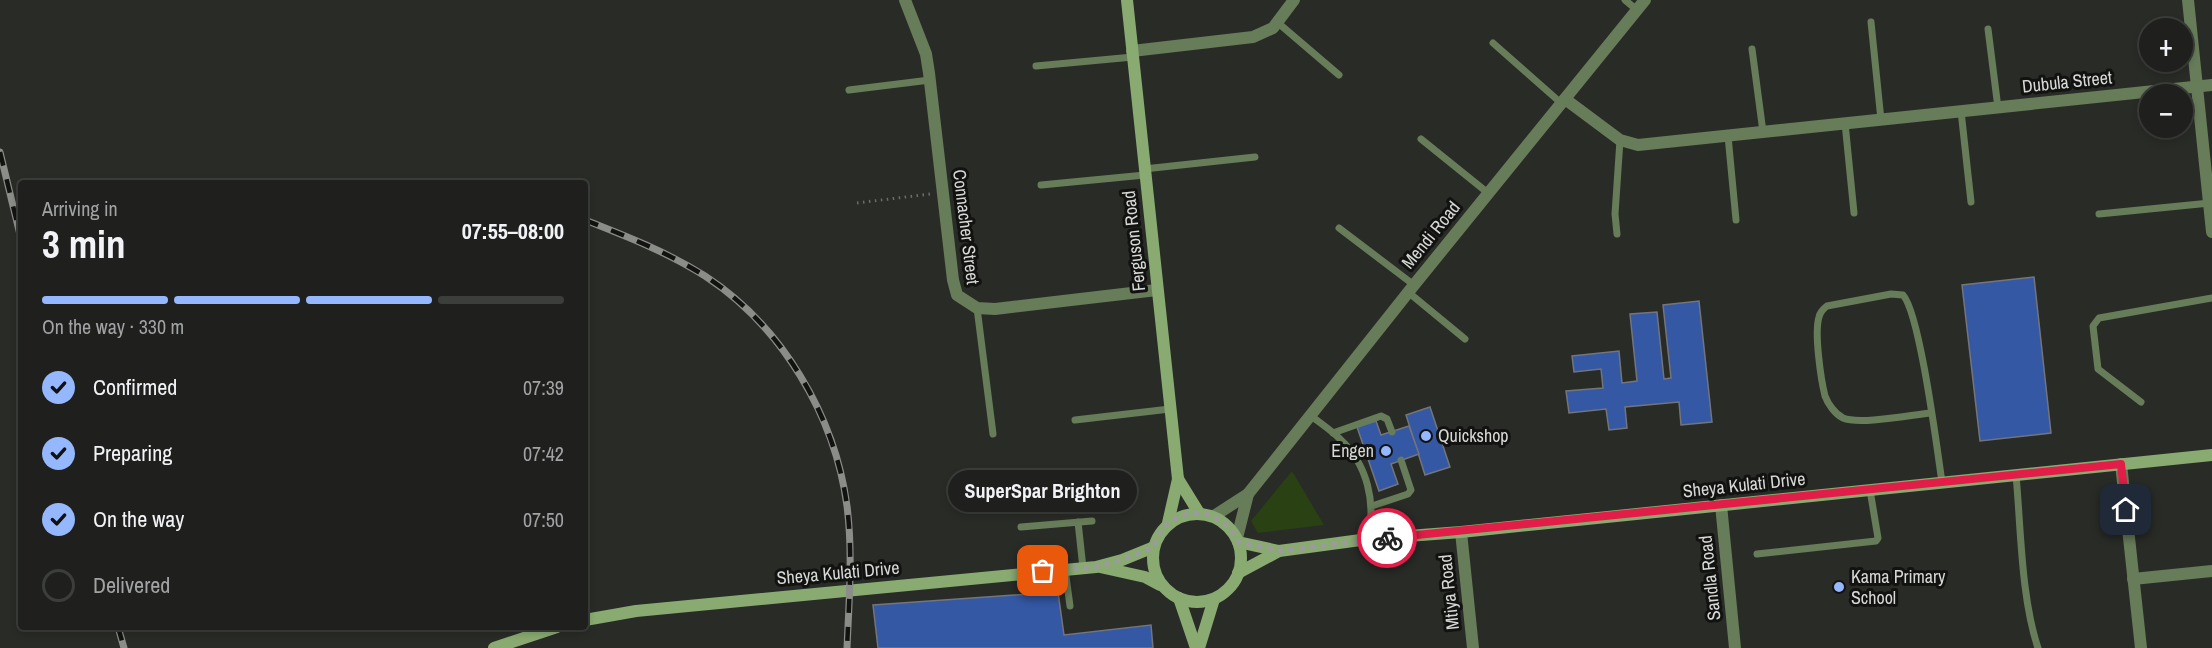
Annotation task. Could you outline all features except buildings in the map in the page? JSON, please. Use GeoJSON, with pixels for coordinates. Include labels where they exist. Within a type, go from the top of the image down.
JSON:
{"type":"FeatureCollection","features":[{"type":"Feature","properties":{"kind":"street","name":"Connacher Street"},"geometry":{"type":"LineString","coordinates":[[905,0],[926,54],[953,280],[957,295],[977,308],[995,309],[1156,290]]}},
{"type":"Feature","properties":{"kind":"street","name":"Ferguson Road"},"geometry":{"type":"LineString","coordinates":[[1127,0],[1156,290],[1178,479],[1168,523]]}},
{"type":"Feature","properties":{"kind":"street"},"geometry":{"type":"LineString","coordinates":[[1132,54],[1264,34],[1277,22],[1294,0]]}},
{"type":"Feature","properties":{"kind":"street"},"geometry":{"type":"LineString","coordinates":[[2188,0],[2211,203],[2212,232]]}},
{"type":"Feature","properties":{"kind":"street","name":"Mendi Road"},"geometry":{"type":"LineString","coordinates":[[1214,516],[1248,494],[1641,5]]}},
{"type":"Feature","properties":{"kind":"street","name":"Dubula Street"},"geometry":{"type":"LineString","coordinates":[[1563,101],[1620,140],[1638,145],[2212,85]]}},
{"type":"Feature","properties":{"kind":"street","name":"Sheya Kulati Drive"},"geometry":{"type":"LineString","coordinates":[[1238,573],[1279,551],[1368,539],[1461,532],[2212,455]]}},
{"type":"Feature","properties":{"kind":"street"},"geometry":{"type":"LineString","coordinates":[[2121,464],[2141,648]]}},
{"type":"Feature","properties":{"kind":"street","name":"Ferguson Road"},"geometry":{"type":"LineString","coordinates":[[1178,479],[1199,513]]}},
{"type":"Feature","properties":{"kind":"street","name":"Mendi Road"},"geometry":{"type":"LineString","coordinates":[[1237,540],[1248,494]]}},
{"type":"Feature","properties":{"kind":"street","name":"Sandla Road"},"geometry":{"type":"LineString","coordinates":[[1721,505],[1735,648]]}},
{"type":"Feature","properties":{"kind":"street"},"geometry":{"type":"LineString","coordinates":[[1199,513],[1214,516],[1230,529],[1237,540],[1241,561],[1238,573],[1227,590],[1214,599],[1198,602],[1179,598],[1166,590],[1153,568],[1154,547],[1158,536],[1168,523],[1182,515],[1199,513]]}},
{"type":"Feature","properties":{"kind":"street","name":"Mtiya Road"},"geometry":{"type":"LineString","coordinates":[[1461,532],[1473,648]]}},
{"type":"Feature","properties":{"kind":"street","name":"Sheya Kulati Drive"},"geometry":{"type":"LineString","coordinates":[[1237,540],[1279,551]]}},
{"type":"Feature","properties":{"kind":"street","name":"Sheya Kulati Drive"},"geometry":{"type":"LineString","coordinates":[[588,620],[645,610],[1089,567],[1122,560],[1154,547]]}},
{"type":"Feature","properties":{"kind":"street","name":"Sheya Kulati Drive"},"geometry":{"type":"LineString","coordinates":[[1089,567],[1145,577],[1166,590]]}},
{"type":"Feature","properties":{"kind":"street"},"geometry":{"type":"LineString","coordinates":[[2133,579],[2212,571]]}},
{"type":"Feature","properties":{"kind":"street"},"geometry":{"type":"LineString","coordinates":[[1179,598],[1198,648]]}},
{"type":"Feature","properties":{"kind":"street"},"geometry":{"type":"LineString","coordinates":[[1198,648],[1214,599]]}},
{"type":"Feature","properties":{"kind":"street"},"geometry":{"type":"LineString","coordinates":[[494,648],[548,630]]}},
{"type":"Feature","properties":{"kind":"lane"},"geometry":{"type":"LineString","coordinates":[[1625,0],[1641,5]]}},
{"type":"Feature","properties":{"kind":"lane"},"geometry":{"type":"LineString","coordinates":[[1277,22],[1339,75]]}},
{"type":"Feature","properties":{"kind":"lane"},"geometry":{"type":"LineString","coordinates":[[1871,22],[1881,120]]}},
{"type":"Feature","properties":{"kind":"lane","name":"Dubula Street"},"geometry":{"type":"LineString","coordinates":[[1988,30],[1998,108]]}},
{"type":"Feature","properties":{"kind":"lane"},"geometry":{"type":"LineString","coordinates":[[1493,43],[1563,101]]}},
{"type":"Feature","properties":{"kind":"lane"},"geometry":{"type":"LineString","coordinates":[[1752,49],[1763,132]]}},
{"type":"Feature","properties":{"kind":"lane"},"geometry":{"type":"LineString","coordinates":[[1036,66],[1132,54]]}},
{"type":"Feature","properties":{"kind":"lane"},"geometry":{"type":"LineString","coordinates":[[849,90],[930,80]]}},
{"type":"Feature","properties":{"kind":"lane"},"geometry":{"type":"LineString","coordinates":[[1961,111],[1971,202]]}},
{"type":"Feature","properties":{"kind":"lane"},"geometry":{"type":"LineString","coordinates":[[1845,123],[1854,213]]}},
{"type":"Feature","properties":{"kind":"lane"},"geometry":{"type":"LineString","coordinates":[[1728,136],[1736,220]]}},
{"type":"Feature","properties":{"kind":"lane"},"geometry":{"type":"LineString","coordinates":[[1421,139],[1488,193]]}},
{"type":"Feature","properties":{"kind":"lane"},"geometry":{"type":"LineString","coordinates":[[1617,234],[1620,140]]}},
{"type":"Feature","properties":{"kind":"lane"},"geometry":{"type":"LineString","coordinates":[[1041,185],[1255,157]]}},
{"type":"Feature","properties":{"kind":"lane"},"geometry":{"type":"LineString","coordinates":[[2099,214],[2211,203]]}},
{"type":"Feature","properties":{"kind":"lane"},"geometry":{"type":"LineString","coordinates":[[1339,228],[1411,289],[1465,339]]}},
{"type":"Feature","properties":{"kind":"lane"},"geometry":{"type":"LineString","coordinates":[[1931,413],[1866,420],[1843,418],[1836,413],[1826,398],[1818,347],[1818,321],[1821,310],[1827,306],[1891,294],[1903,295],[1908,300],[1917,332],[1931,413],[1942,482]]}},
{"type":"Feature","properties":{"kind":"lane"},"geometry":{"type":"LineString","coordinates":[[2141,402],[2098,369],[2093,326],[2095,322],[2098,318],[2212,298]]}},
{"type":"Feature","properties":{"kind":"lane"},"geometry":{"type":"LineString","coordinates":[[977,308],[993,434]]}},
{"type":"Feature","properties":{"kind":"lane"},"geometry":{"type":"LineString","coordinates":[[1076,420],[1170,409]]}},
{"type":"Feature","properties":{"kind":"lane"},"geometry":{"type":"LineString","coordinates":[[1310,416],[1333,433],[1354,454],[1362,467],[1372,506],[1372,521],[1368,539]]}},
{"type":"Feature","properties":{"kind":"lane"},"geometry":{"type":"LineString","coordinates":[[1333,433],[1381,416],[1387,419],[1392,432]]}},
{"type":"Feature","properties":{"kind":"lane"},"geometry":{"type":"LineString","coordinates":[[1372,506],[1408,494],[1411,490],[1401,460]]}},
{"type":"Feature","properties":{"kind":"lane"},"geometry":{"type":"LineString","coordinates":[[2016,475],[2028,604],[2038,648]]}},
{"type":"Feature","properties":{"kind":"lane"},"geometry":{"type":"LineString","coordinates":[[1757,554],[1876,541],[1878,538],[1870,490]]}},
{"type":"Feature","properties":{"kind":"lane"},"geometry":{"type":"LineString","coordinates":[[1021,527],[1092,521]]}},
{"type":"Feature","properties":{"kind":"lane"},"geometry":{"type":"LineString","coordinates":[[1078,522],[1089,567]]}},
{"type":"Feature","properties":{"kind":"lane"},"geometry":{"type":"LineString","coordinates":[[1065,569],[1070,606]]}},
{"type":"Feature","properties":{"kind":"path"},"geometry":{"type":"LineString","coordinates":[[857,203],[943,193]]}},
{"type":"Feature","properties":{"kind":"green space"},"geometry":{"type":"Polygon","coordinates":[[[1292,471],[1324,525],[1258,533],[1251,521],[1292,471]]]}},
{"type":"Feature","properties":{"kind":"railway"},"geometry":{"type":"LineString","coordinates":[[0,152],[18,227]]}},
{"type":"Feature","properties":{"kind":"railway"},"geometry":{"type":"LineString","coordinates":[[588,221],[661,252],[705,276],[758,320],[781,347],[800,376],[831,439],[841,472],[847,506],[850,559],[847,648]]}},
{"type":"Feature","properties":{"kind":"railway"},"geometry":{"type":"LineString","coordinates":[[119,630],[124,648]]}},
{"type":"Feature","properties":{"kind":"way so far"},"geometry":{"type":"LineString","coordinates":[[1043,571],[1096,567],[1136,555],[1154,547],[1162,529],[1168,523],[1182,515],[1193,513],[1203,513],[1223,521],[1238,542],[1279,551],[1387,538]]}},
{"type":"Feature","properties":{"kind":"place","name":"Quickshop"},"geometry":{"type":"Point","coordinates":[1426,436]}},
{"type":"Feature","properties":{"kind":"place","name":"Engen"},"geometry":{"type":"Point","coordinates":[1386,451]}},
{"type":"Feature","properties":{"kind":"place","name":"SuperSpar Brighton"},"geometry":{"type":"Point","coordinates":[1043,571]}},
{"type":"Feature","properties":{"kind":"place","name":"Kama Primary School"},"geometry":{"type":"Point","coordinates":[1839,587]}},
{"type":"Feature","properties":{"kind":"route"},"geometry":{"type":"LineString","coordinates":[[1387,538],[2121,464],[2126,510]]}}]}
